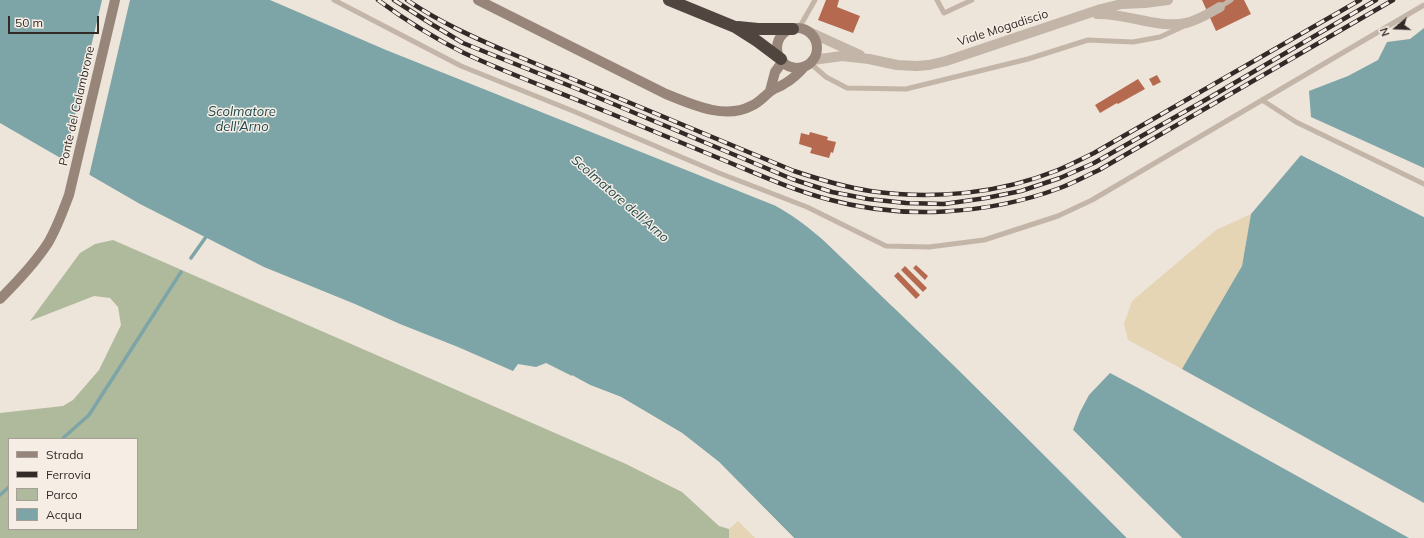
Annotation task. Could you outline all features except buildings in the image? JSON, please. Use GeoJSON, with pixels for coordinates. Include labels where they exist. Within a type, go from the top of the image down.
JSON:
{"type":"FeatureCollection","features":[{"type":"Feature","properties":{"kind":"highway"},"geometry":{"type":"LineString","coordinates":[[669,0],[735,27],[782,60]]}},
{"type":"Feature","properties":{"kind":"highway"},"geometry":{"type":"LineString","coordinates":[[735,27],[758,29],[799,29]]}},
{"type":"Feature","properties":{"kind":"street","name":"Ponte del Calambrone"},"geometry":{"type":"LineString","coordinates":[[0,299],[27,271],[48,242],[60,219],[69,195],[115,0]]}},
{"type":"Feature","properties":{"kind":"street"},"geometry":{"type":"LineString","coordinates":[[478,0],[666,94],[694,105],[736,112],[751,107],[761,101],[770,91],[798,75],[809,63],[817,49],[814,37],[799,29],[787,31],[779,41],[778,53],[782,60],[775,72],[770,91]]}},
{"type":"Feature","properties":{"kind":"street","name":"Viale Mogadiscio"},"geometry":{"type":"LineString","coordinates":[[782,60],[793,67],[836,56],[869,59],[896,65],[929,65],[946,61],[1102,9],[1122,4],[1168,0]]}},
{"type":"Feature","properties":{"kind":"street"},"geometry":{"type":"LineString","coordinates":[[1089,14],[1119,16],[1171,24],[1185,23],[1201,18],[1220,8]]}},
{"type":"Feature","properties":{"kind":"street","name":"Viale Mogadiscio"},"geometry":{"type":"LineString","coordinates":[[799,29],[869,59]]}},
{"type":"Feature","properties":{"kind":"lane"},"geometry":{"type":"LineString","coordinates":[[334,0],[461,66],[573,111],[719,173],[807,207],[886,246],[929,247],[984,240],[1058,216],[1092,200],[1424,4]]}},
{"type":"Feature","properties":{"kind":"lane"},"geometry":{"type":"LineString","coordinates":[[799,29],[815,0]]}},
{"type":"Feature","properties":{"kind":"lane"},"geometry":{"type":"LineString","coordinates":[[937,0],[944,13],[972,0]]}},
{"type":"Feature","properties":{"kind":"lane"},"geometry":{"type":"LineString","coordinates":[[1220,8],[1231,0]]}},
{"type":"Feature","properties":{"kind":"lane"},"geometry":{"type":"LineString","coordinates":[[809,63],[826,77],[846,88],[906,89],[1028,59],[1088,40],[1133,42],[1160,37],[1201,18]]}},
{"type":"Feature","properties":{"kind":"lane"},"geometry":{"type":"LineString","coordinates":[[1262,100],[1296,122],[1424,184]]}},
{"type":"Feature","properties":{"kind":"green space"},"geometry":{"type":"Polygon","coordinates":[[[113,240],[626,464],[682,492],[719,526],[729,529],[729,538],[0,538],[0,413],[63,406],[73,400],[99,370],[121,325],[118,307],[110,298],[94,296],[30,321],[80,253],[95,244],[113,240]]]}},
{"type":"Feature","properties":{"kind":"sand"},"geometry":{"type":"Polygon","coordinates":[[[1251,214],[1242,266],[1182,369],[1128,340],[1124,324],[1132,301],[1216,230],[1251,214]]]}},
{"type":"Feature","properties":{"kind":"sand"},"geometry":{"type":"Polygon","coordinates":[[[738,521],[755,538],[729,538],[729,529],[738,521]]]}},
{"type":"Feature","properties":{"kind":"water","name":"Scolmatore dell'Arno"},"geometry":{"type":"Polygon","coordinates":[[[0,0],[270,0],[386,50],[776,206],[809,228],[840,255],[985,396],[1127,538],[794,538],[719,462],[682,433],[621,397],[590,385],[546,363],[536,367],[518,364],[513,371],[264,267],[140,204],[0,123],[0,0]]]}},
{"type":"Feature","properties":{"kind":"water"},"geometry":{"type":"Polygon","coordinates":[[[1424,28],[1424,168],[1311,117],[1309,91],[1348,76],[1378,60],[1387,42],[1410,39],[1424,28]]]}},
{"type":"Feature","properties":{"kind":"water"},"geometry":{"type":"Polygon","coordinates":[[[1301,155],[1424,217],[1424,503],[1182,369],[1242,266],[1251,214],[1301,155]]]}},
{"type":"Feature","properties":{"kind":"water"},"geometry":{"type":"Polygon","coordinates":[[[1110,373],[1409,538],[1182,538],[1073,430],[1089,395],[1110,373]]]}},
{"type":"Feature","properties":{"kind":"pier"},"geometry":{"type":"Polygon","coordinates":[[[102,0],[130,0],[89,176],[64,162],[102,0]]]}},
{"type":"Feature","properties":{"kind":"pier"},"geometry":{"type":"Polygon","coordinates":[[[1299,154],[1302,154],[1424,214],[1424,217],[1299,154]]]}},
{"type":"Feature","properties":{"kind":"pier"},"geometry":{"type":"Polygon","coordinates":[[[777,204],[793,213],[823,236],[967,375],[1129,538],[1127,538],[966,377],[821,238],[792,214],[776,206],[777,204]]]}},
{"type":"Feature","properties":{"kind":"pier"},"geometry":{"type":"Polygon","coordinates":[[[572,375],[590,385],[621,397],[682,433],[719,462],[794,538],[791,538],[718,463],[680,434],[620,399],[572,377],[572,375]]]}},
{"type":"Feature","properties":{"kind":"pier"},"geometry":{"type":"Polygon","coordinates":[[[1072,428],[1182,538],[1180,538],[1090,450],[1072,431],[1072,428]]]}},
{"type":"Feature","properties":{"kind":"waterway"},"geometry":{"type":"LineString","coordinates":[[191,258],[208,234]]}},
{"type":"Feature","properties":{"kind":"waterway"},"geometry":{"type":"LineString","coordinates":[[63,438],[89,415],[181,272]]}},
{"type":"Feature","properties":{"kind":"waterway"},"geometry":{"type":"LineString","coordinates":[[0,495],[8,488]]}},
{"type":"Feature","properties":{"kind":"railway"},"geometry":{"type":"LineString","coordinates":[[378,0],[420,28],[464,53],[779,183],[803,192],[856,206],[914,212],[944,212],[1003,204],[1032,197],[1070,184],[1099,170],[1393,0]]}},
{"type":"Feature","properties":{"kind":"railway"},"geometry":{"type":"LineString","coordinates":[[394,0],[463,43],[580,90],[792,179],[832,192],[868,199],[906,203],[944,204],[1021,191],[1060,178],[1094,163],[1376,0]]}},
{"type":"Feature","properties":{"kind":"railway"},"geometry":{"type":"LineString","coordinates":[[407,0],[444,22],[497,47],[794,171],[831,182],[870,191],[918,195],[942,195],[989,190],[1013,185],[1062,168],[1094,153],[1360,0]]}}]}
